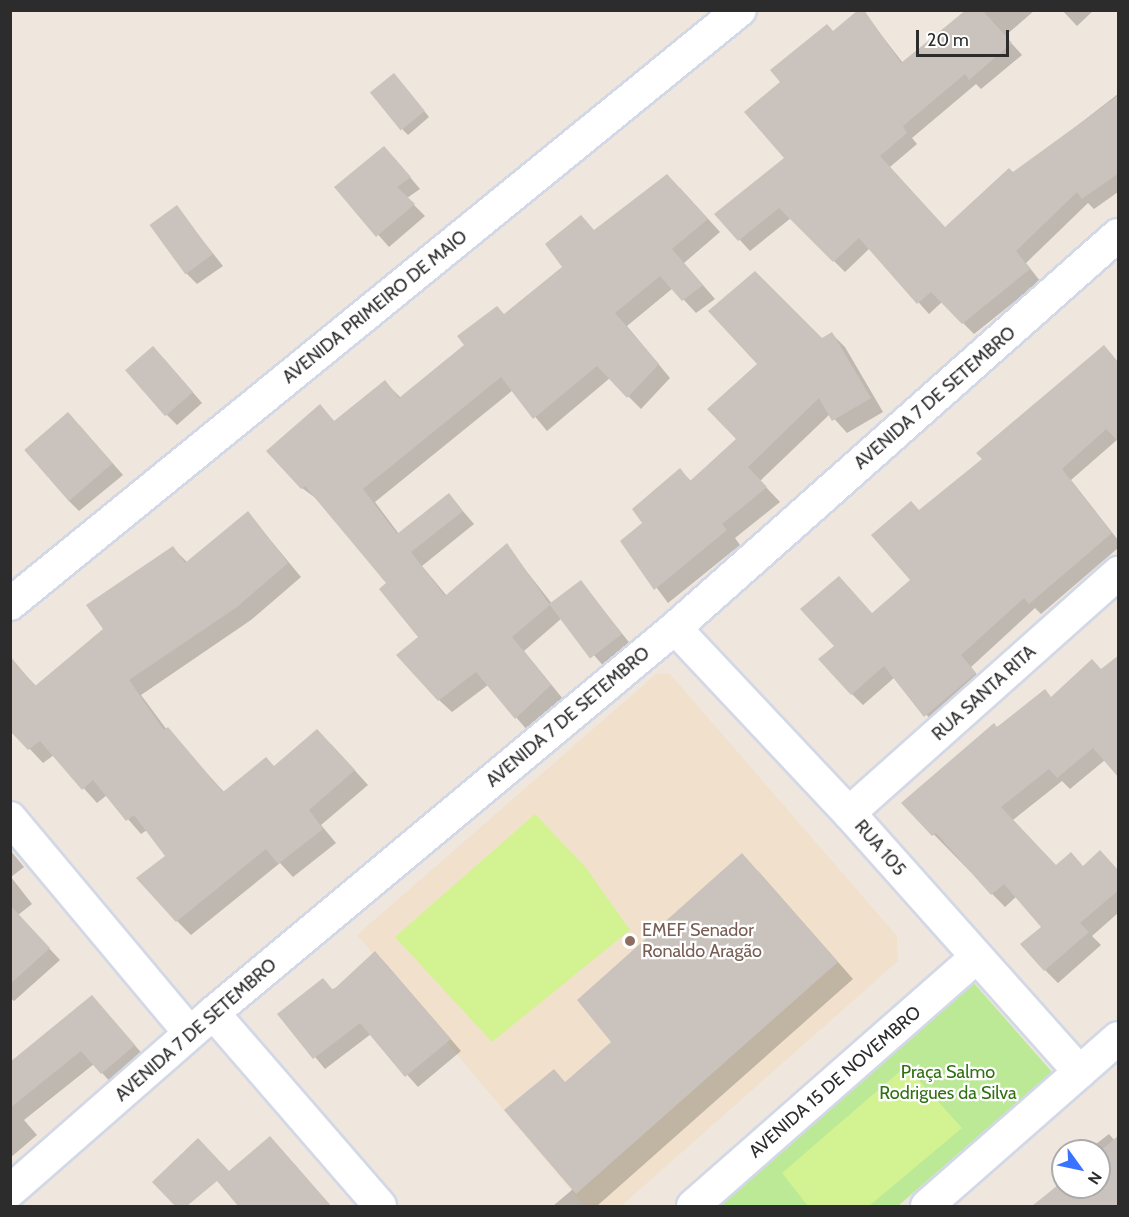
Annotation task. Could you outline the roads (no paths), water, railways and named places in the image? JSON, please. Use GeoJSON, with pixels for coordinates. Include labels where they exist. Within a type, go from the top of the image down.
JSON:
{"type":"FeatureCollection","features":[{"type":"Feature","properties":{"kind":"street","name":"AVENIDA PRIMEIRO DE MAIO"},"geometry":{"type":"LineString","coordinates":[[10,604],[740,10]]}},
{"type":"Feature","properties":{"kind":"street","name":"AVENIDA 7 DE SETEMBRO"},"geometry":{"type":"LineString","coordinates":[[10,1191],[202,1023],[675,628],[1119,236]]}},
{"type":"Feature","properties":{"kind":"street","name":"RUA SANTA RITA"},"geometry":{"type":"LineString","coordinates":[[849,813],[1119,573]]}},
{"type":"Feature","properties":{"kind":"street","name":"RUA 105"},"geometry":{"type":"LineString","coordinates":[[675,628],[849,813],[1080,1072]]}},
{"type":"Feature","properties":{"kind":"street"},"geometry":{"type":"LineString","coordinates":[[10,818],[202,1023],[380,1206]]}},
{"type":"Feature","properties":{"kind":"street","name":"AVENIDA 15 DE NOVEMBRO"},"geometry":{"type":"LineString","coordinates":[[693,1206],[976,957]]}},
{"type":"Feature","properties":{"kind":"street"},"geometry":{"type":"LineString","coordinates":[[927,1206],[1119,1038]]}},
{"type":"Feature","properties":{"kind":"place","name":"EMEF Senador Ronaldo Aragão"},"geometry":{"type":"Point","coordinates":[630,941]}},
{"type":"Feature","properties":{"kind":"park label","name":"Praça Salmo Rodrigues da Silva"},"geometry":{"type":"Point","coordinates":[948,1083]}}]}
